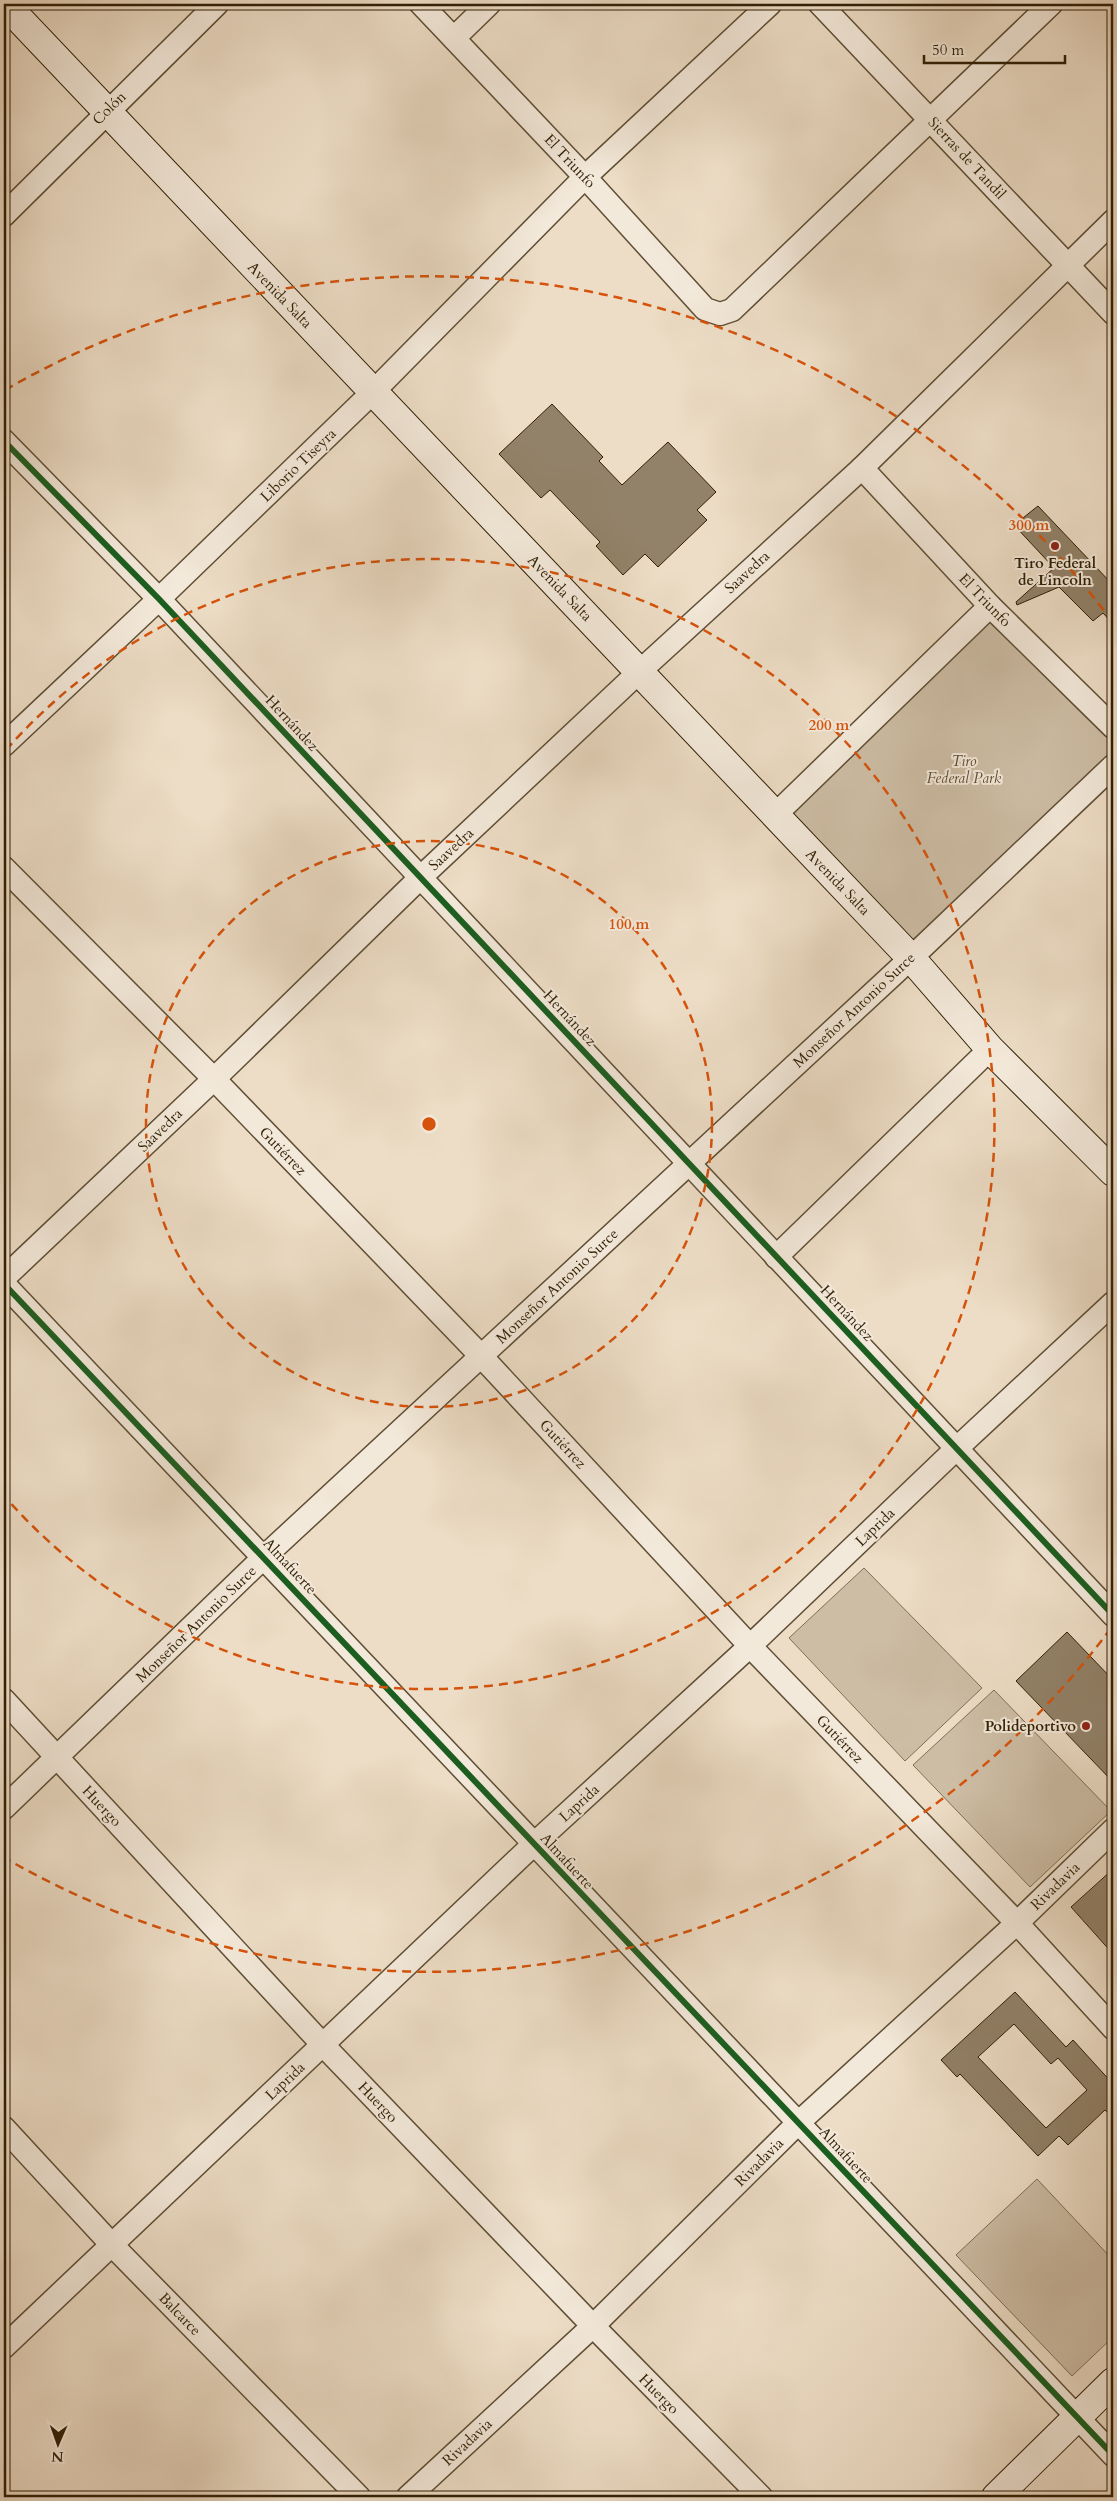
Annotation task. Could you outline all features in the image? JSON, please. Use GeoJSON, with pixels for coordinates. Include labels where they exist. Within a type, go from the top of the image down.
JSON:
{"type":"FeatureCollection","features":[{"type":"Feature","properties":{"kind":"main road","name":"Avenida Salta"},"geometry":{"type":"LineString","coordinates":[[6,4],[911,958],[990,1048],[1113,1172]]}},
{"type":"Feature","properties":{"kind":"main road"},"geometry":{"type":"LineString","coordinates":[[996,2497],[1076,2416],[1113,2382]]}},
{"type":"Feature","properties":{"kind":"street","name":"Colón"},"geometry":{"type":"LineString","coordinates":[[4,215],[106,111],[217,4]]}},
{"type":"Feature","properties":{"kind":"street","name":"El Triunfo"},"geometry":{"type":"LineString","coordinates":[[421,4],[585,177],[705,309],[720,314],[732,310],[930,120]]}},
{"type":"Feature","properties":{"kind":"street"},"geometry":{"type":"LineString","coordinates":[[454,38],[489,4]]}},
{"type":"Feature","properties":{"kind":"street","name":"Liborio Tiseyra"},"geometry":{"type":"LineString","coordinates":[[4,745],[159,599],[373,392],[585,177],[770,4]]}},
{"type":"Feature","properties":{"kind":"street","name":"Sierras de Tandil"},"geometry":{"type":"LineString","coordinates":[[820,4],[1113,312]]}},
{"type":"Feature","properties":{"kind":"street"},"geometry":{"type":"LineString","coordinates":[[930,120],[1051,4]]}},
{"type":"Feature","properties":{"kind":"street","name":"Saavedra"},"geometry":{"type":"LineString","coordinates":[[4,1278],[214,1079],[421,877],[639,672],[862,468],[1113,222]]}},
{"type":"Feature","properties":{"kind":"street","name":"Hernández"},"geometry":{"type":"LineString","coordinates":[[4,442],[159,599],[1113,1615]]}},
{"type":"Feature","properties":{"kind":"street","name":"El Triunfo"},"geometry":{"type":"LineString","coordinates":[[862,468],[990,606],[1113,727]]}},
{"type":"Feature","properties":{"kind":"street"},"geometry":{"type":"LineString","coordinates":[[775,815],[990,606]]}},
{"type":"Feature","properties":{"kind":"street","name":"Monseñor Antonio Surce"},"geometry":{"type":"LineString","coordinates":[[4,1808],[264,1557],[911,958],[1113,766]]}},
{"type":"Feature","properties":{"kind":"street","name":"Gutiérrez"},"geometry":{"type":"LineString","coordinates":[[4,868],[214,1079],[482,1356],[750,1646],[1017,1924],[1113,2028]]}},
{"type":"Feature","properties":{"kind":"street"},"geometry":{"type":"LineString","coordinates":[[776,1257],[990,1048]]}},
{"type":"Feature","properties":{"kind":"street","name":"Almafuerte"},"geometry":{"type":"LineString","coordinates":[[4,1284],[1113,2455]]}},
{"type":"Feature","properties":{"kind":"street","name":"Laprida"},"geometry":{"type":"LineString","coordinates":[[4,2347],[534,1844],[750,1646],[956,1449],[1113,1303]]}},
{"type":"Feature","properties":{"kind":"street","name":"Huergo"},"geometry":{"type":"LineString","coordinates":[[4,1700],[323,2045],[592,2326],[761,2497]]}},
{"type":"Feature","properties":{"kind":"street","name":"Rivadavia"},"geometry":{"type":"LineString","coordinates":[[408,2497],[592,2326],[798,2123],[1017,1924],[1113,1830]]}},
{"type":"Feature","properties":{"kind":"street","name":"Balcarce"},"geometry":{"type":"LineString","coordinates":[[4,2128],[112,2245],[360,2497]]}},
{"type":"Feature","properties":{"kind":"green space","name":"Tiro Federal Park"},"geometry":{"type":"Polygon","coordinates":[[[990,606],[1113,727],[1113,766],[911,958],[775,815],[990,606]]]}},
{"type":"Feature","properties":{"kind":"green space"},"geometry":{"type":"Polygon","coordinates":[[[864,1568],[982,1688],[905,1761],[789,1638],[864,1568]]]}},
{"type":"Feature","properties":{"kind":"green space"},"geometry":{"type":"Polygon","coordinates":[[[994,1690],[1111,1811],[1030,1887],[913,1765],[994,1690]]]}},
{"type":"Feature","properties":{"kind":"green space"},"geometry":{"type":"Polygon","coordinates":[[[1037,2179],[1113,2260],[1113,2337],[1072,2376],[956,2255],[1037,2179]]]}},
{"type":"Feature","properties":{"kind":"building"},"geometry":{"type":"Polygon","coordinates":[[[552,404],[603,457],[599,461],[622,485],[668,442],[716,492],[697,510],[707,520],[658,567],[645,554],[623,575],[596,546],[600,542],[550,490],[541,498],[499,454],[552,404]]]}},
{"type":"Feature","properties":{"kind":"building","name":"Tiro Federal de Lincoln"},"geometry":{"type":"Polygon","coordinates":[[[1038,506],[1113,585],[1113,624],[1103,613],[1093,621],[1059,587],[1017,605],[1016,602],[1054,568],[1014,525],[1038,506]]]}},
{"type":"Feature","properties":{"kind":"building","name":"Polideportivo"},"geometry":{"type":"Polygon","coordinates":[[[1067,1632],[1113,1680],[1113,1782],[1016,1681],[1067,1632]]]}},
{"type":"Feature","properties":{"kind":"building"},"geometry":{"type":"Polygon","coordinates":[[[1113,1869],[1113,1954],[1071,1907],[1113,1869]]]}},
{"type":"Feature","properties":{"kind":"building"},"geometry":{"type":"Polygon","coordinates":[[[1015,1992],[1066,2047],[1073,2040],[1113,2084],[1113,2118],[1105,2110],[1068,2145],[1059,2136],[1038,2156],[960,2074],[957,2077],[941,2060],[1015,1992]],[[1014,2024],[978,2057],[1046,2128],[1087,2090],[1058,2058],[1051,2064],[1014,2024]]]}},
{"type":"Feature","properties":{"kind":"cycle path"},"geometry":{"type":"LineString","coordinates":[[4,441],[159,599],[1113,1615]]}},
{"type":"Feature","properties":{"kind":"cycle path"},"geometry":{"type":"LineString","coordinates":[[4,1284],[1113,2455]]}},
{"type":"Feature","properties":{"kind":"place","name":"Tiro Federal de Lincoln"},"geometry":{"type":"Point","coordinates":[1055,546]}},
{"type":"Feature","properties":{"kind":"place","name":"Polideportivo"},"geometry":{"type":"Point","coordinates":[1086,1726]}}]}
